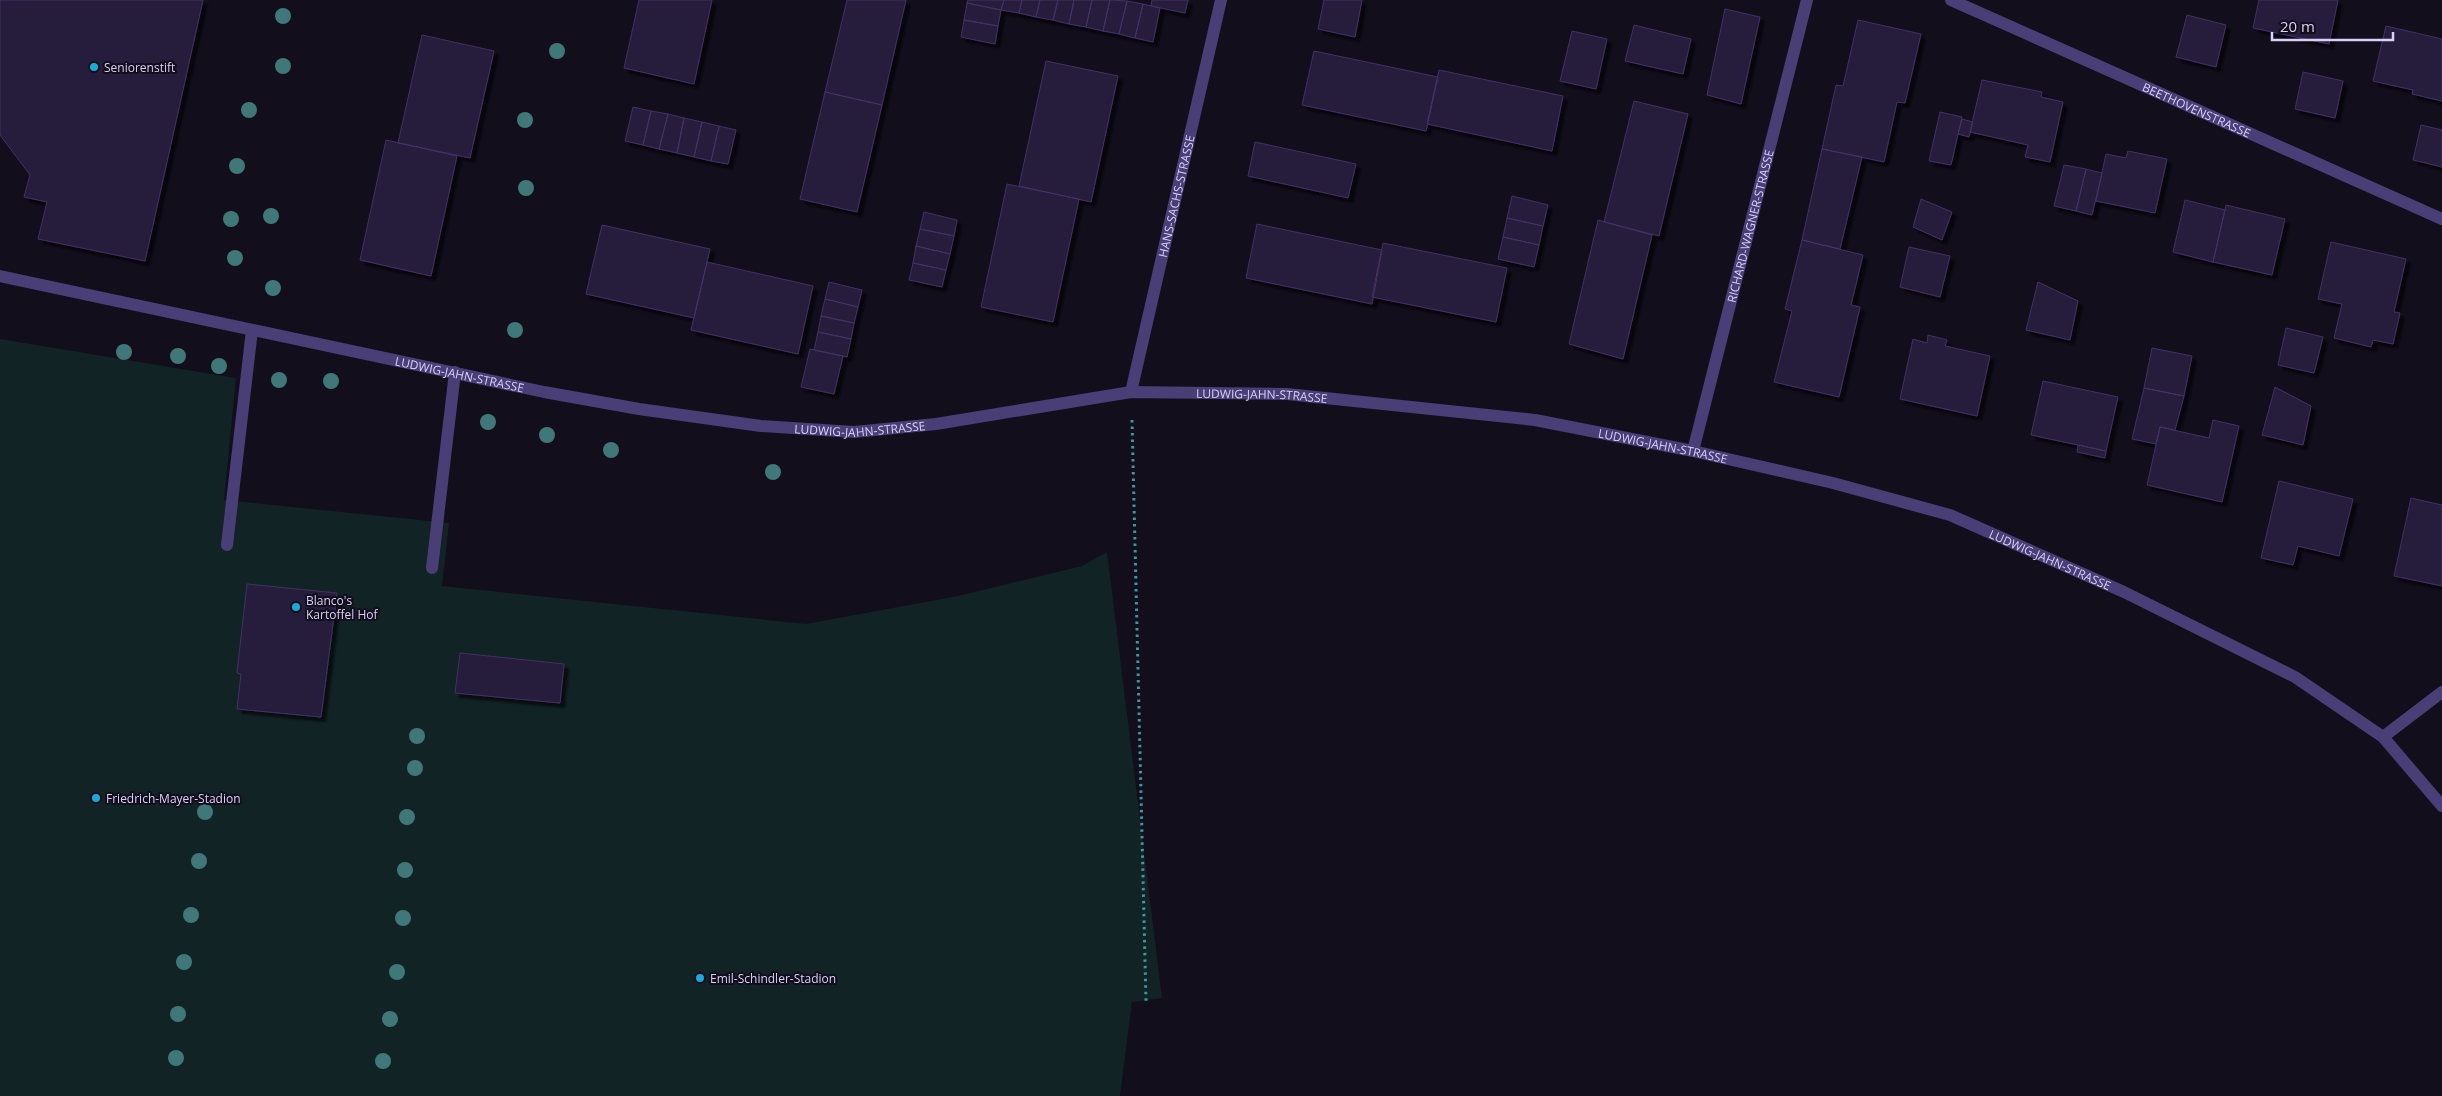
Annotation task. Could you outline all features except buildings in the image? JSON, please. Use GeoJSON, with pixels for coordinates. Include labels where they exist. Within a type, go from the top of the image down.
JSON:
{"type":"FeatureCollection","features":[{"type":"Feature","properties":{"kind":"street","name":"HANS-SACHS-STRASSE"},"geometry":{"type":"LineString","coordinates":[[1131,392],[1221,0]]}},
{"type":"Feature","properties":{"kind":"street","name":"RICHARD-WAGNER-STRASSE"},"geometry":{"type":"LineString","coordinates":[[1693,451],[1807,0]]}},
{"type":"Feature","properties":{"kind":"street","name":"BEETHOVENSTRASSE"},"geometry":{"type":"LineString","coordinates":[[1951,0],[2442,219]]}},
{"type":"Feature","properties":{"kind":"street","name":"LUDWIG-JAHN-STRASSE"},"geometry":{"type":"LineString","coordinates":[[0,276],[252,330],[639,409],[761,426],[854,432],[936,424],[1131,392],[1297,395],[1535,420],[1693,451],[1833,483],[1950,515],[2124,592],[2296,677],[2383,737],[2442,806]]}},
{"type":"Feature","properties":{"kind":"street"},"geometry":{"type":"LineString","coordinates":[[227,545],[252,330]]}},
{"type":"Feature","properties":{"kind":"street"},"geometry":{"type":"LineString","coordinates":[[432,568],[455,372]]}},
{"type":"Feature","properties":{"kind":"street"},"geometry":{"type":"LineString","coordinates":[[2383,737],[2442,692]]}},
{"type":"Feature","properties":{"kind":"path"},"geometry":{"type":"LineString","coordinates":[[1131,392],[1146,1001]]}},
{"type":"Feature","properties":{"kind":"shaded area"},"geometry":{"type":"Polygon","coordinates":[[[0,339],[236,378],[224,500],[449,523],[442,586],[806,624],[958,596],[1082,566],[1107,552],[1162,998],[1132,1002],[1120,1096],[0,1096],[0,339]]]}},
{"type":"Feature","properties":{"kind":"place","name":"Seniorenstift"},"geometry":{"type":"Point","coordinates":[94,67]}},
{"type":"Feature","properties":{"kind":"place","name":"Blanco's Kartoffel Hof"},"geometry":{"type":"Point","coordinates":[296,607]}},
{"type":"Feature","properties":{"kind":"place","name":"Friedrich-Mayer-Stadion"},"geometry":{"type":"Point","coordinates":[96,798]}},
{"type":"Feature","properties":{"kind":"place","name":"Emil-Schindler-Stadion"},"geometry":{"type":"Point","coordinates":[700,978]}}]}
